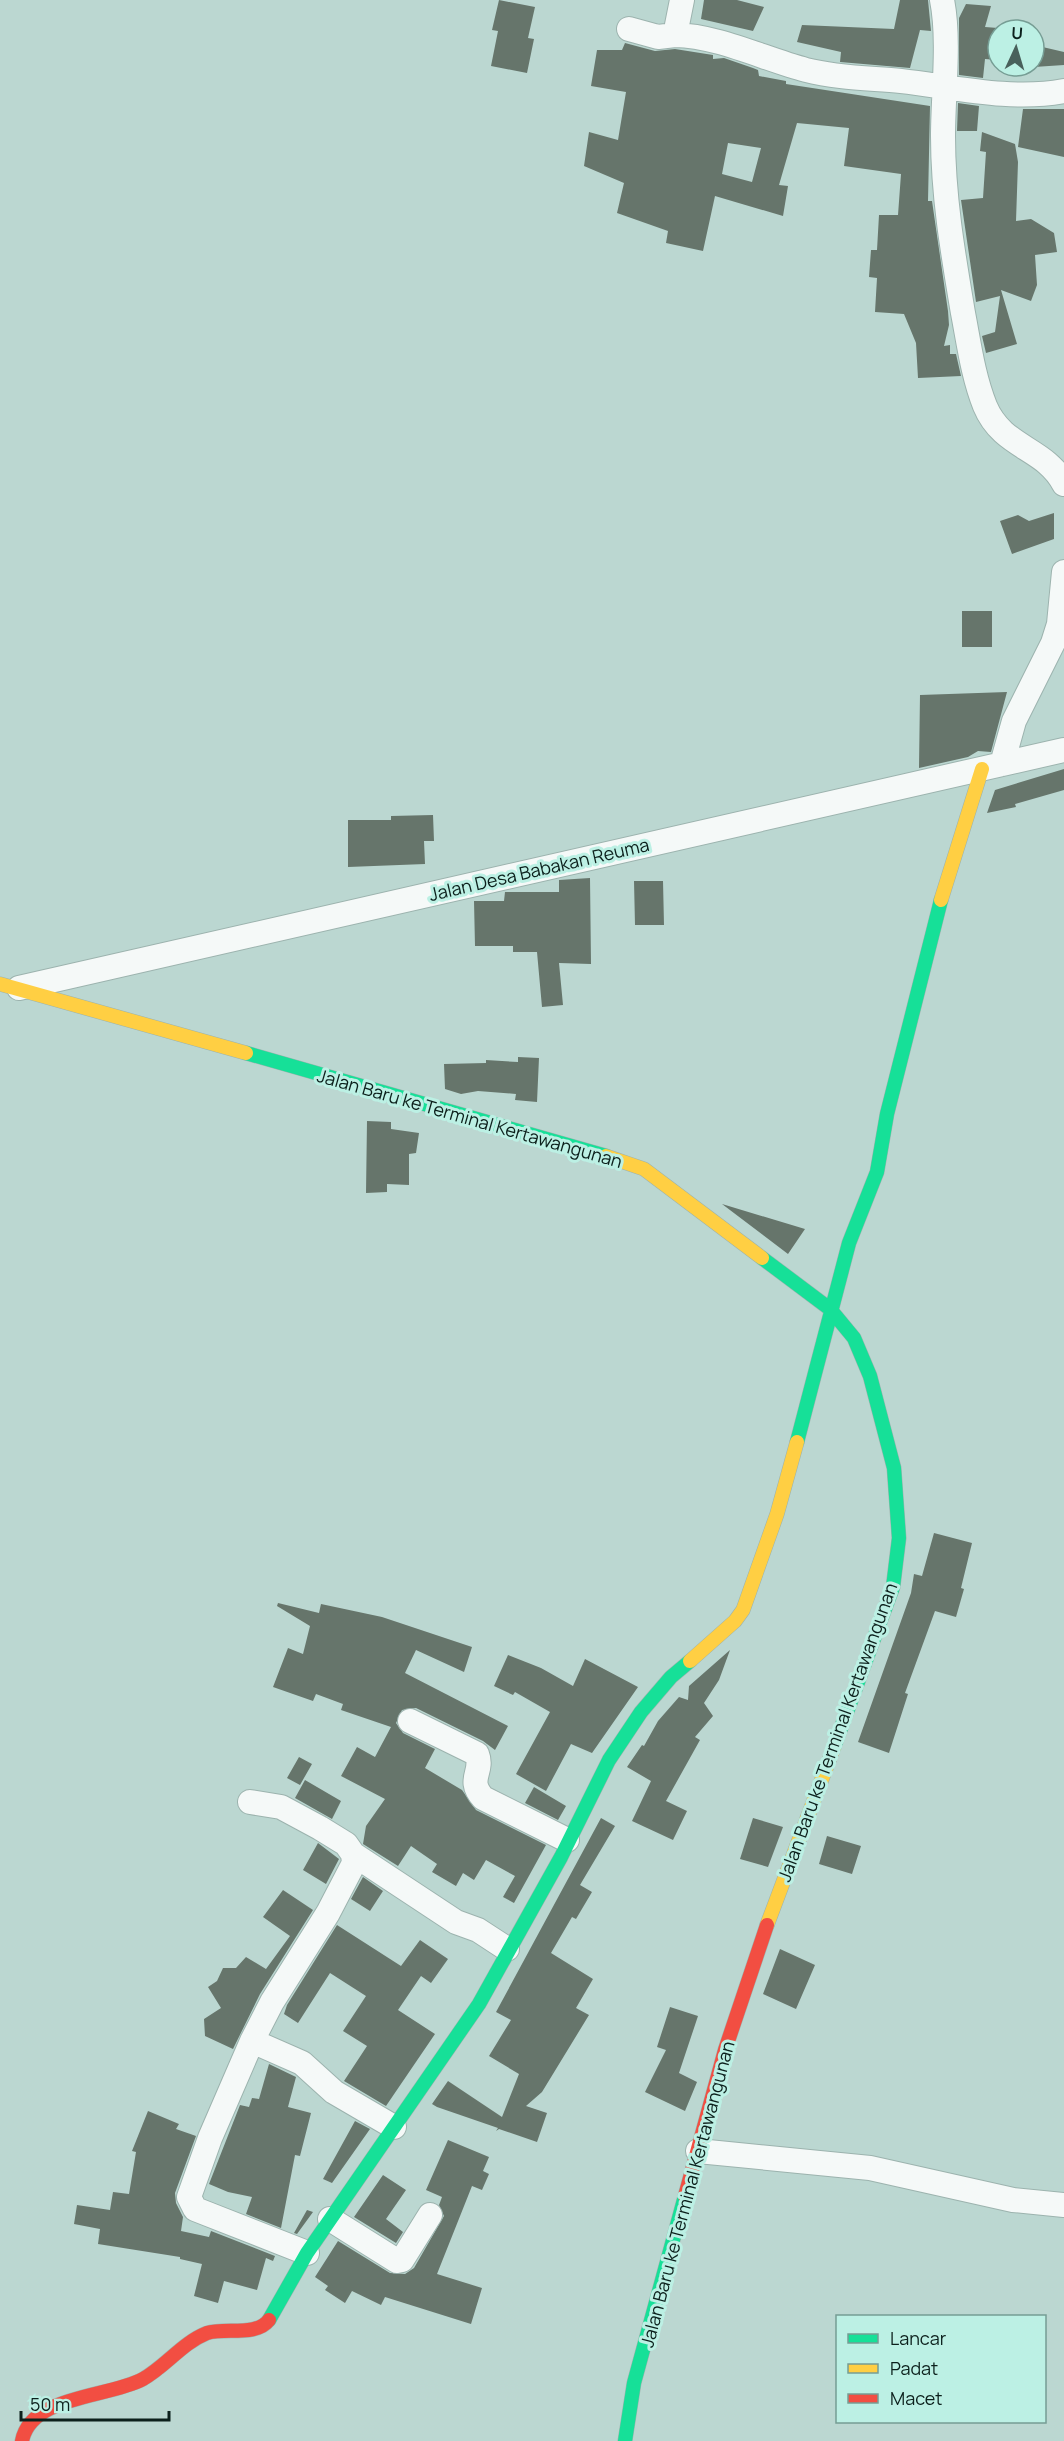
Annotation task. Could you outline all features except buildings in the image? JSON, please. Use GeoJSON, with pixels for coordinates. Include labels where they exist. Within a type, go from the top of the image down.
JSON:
{"type":"FeatureCollection","features":[{"type":"Feature","properties":{"kind":"main road"},"geometry":{"type":"LineString","coordinates":[[22,2441],[25,2425],[33,2417],[51,2408],[129,2385],[152,2373],[171,2355],[204,2334],[232,2328],[259,2329],[267,2323],[307,2253],[479,2004],[507,1949],[561,1857],[567,1840],[609,1760],[641,1712],[670,1677],[735,1621],[743,1610],[780,1503],[849,1243],[872,1187],[880,1155],[886,1114],[946,880],[992,766]]}},
{"type":"Feature","properties":{"kind":"main road","name":"Jalan Baru ke Terminal Kertawangunan"},"geometry":{"type":"LineString","coordinates":[[4,988],[568,1143],[644,1169],[830,1309],[855,1339],[866,1363],[886,1429],[898,1491],[899,1554],[883,1618],[777,1895],[725,2050],[634,2384],[625,2441]]}},
{"type":"Feature","properties":{"kind":"street"},"geometry":{"type":"LineString","coordinates":[[675,34],[682,0]]}},
{"type":"Feature","properties":{"kind":"street"},"geometry":{"type":"LineString","coordinates":[[942,0],[945,24],[944,198],[975,374],[986,407],[998,429],[1017,445],[1048,462],[1064,484]]}},
{"type":"Feature","properties":{"kind":"street"},"geometry":{"type":"LineString","coordinates":[[628,29],[658,37],[675,34],[715,42],[810,71],[862,79],[1021,94],[1064,91]]}},
{"type":"Feature","properties":{"kind":"street"},"geometry":{"type":"LineString","coordinates":[[992,766],[1053,643],[1059,624],[1064,572]]}},
{"type":"Feature","properties":{"kind":"street","name":"Jalan Desa Babakan Reuma"},"geometry":{"type":"LineString","coordinates":[[4,988],[1064,750]]}},
{"type":"Feature","properties":{"kind":"street"},"geometry":{"type":"LineString","coordinates":[[410,1721],[477,1754],[479,1759],[474,1779],[476,1790],[483,1798],[567,1840]]}},
{"type":"Feature","properties":{"kind":"street"},"geometry":{"type":"LineString","coordinates":[[250,1802],[281,1807],[346,1844],[353,1854],[456,1922],[478,1930],[507,1949]]}},
{"type":"Feature","properties":{"kind":"street"},"geometry":{"type":"LineString","coordinates":[[307,2253],[195,2209],[189,2197],[210,2138],[252,2041],[272,2002],[348,1877],[354,1863],[353,1854]]}},
{"type":"Feature","properties":{"kind":"street"},"geometry":{"type":"LineString","coordinates":[[252,2041],[302,2063],[334,2092],[394,2127]]}},
{"type":"Feature","properties":{"kind":"street"},"geometry":{"type":"LineString","coordinates":[[698,2151],[870,2168],[1013,2200],[1064,2205]]}},
{"type":"Feature","properties":{"kind":"street"},"geometry":{"type":"LineString","coordinates":[[330,2219],[396,2261],[402,2260],[408,2252],[430,2215]]}},
{"type":"Feature","properties":{"kind":"traffic: fast"},"geometry":{"type":"LineString","coordinates":[[797,1442],[849,1243],[877,1172],[887,1114],[941,900]]}},
{"type":"Feature","properties":{"kind":"traffic: fast"},"geometry":{"type":"LineString","coordinates":[[246,1053],[606,1156]]}},
{"type":"Feature","properties":{"kind":"traffic: fast"},"geometry":{"type":"LineString","coordinates":[[762,1258],[830,1309],[854,1338],[870,1376],[894,1468],[899,1538],[893,1587],[834,1747]]}},
{"type":"Feature","properties":{"kind":"traffic: fast"},"geometry":{"type":"LineString","coordinates":[[269,2320],[307,2253],[479,2004],[561,1857],[609,1760],[641,1712],[671,1677],[690,1661]]}},
{"type":"Feature","properties":{"kind":"traffic: fast"},"geometry":{"type":"LineString","coordinates":[[625,2441],[634,2383],[685,2196]]}},
{"type":"Feature","properties":{"kind":"traffic: slow"},"geometry":{"type":"LineString","coordinates":[[941,900],[982,769]]}},
{"type":"Feature","properties":{"kind":"traffic: slow"},"geometry":{"type":"LineString","coordinates":[[0,984],[246,1053]]}},
{"type":"Feature","properties":{"kind":"traffic: slow"},"geometry":{"type":"LineString","coordinates":[[606,1156],[644,1169],[762,1258]]}},
{"type":"Feature","properties":{"kind":"traffic: slow"},"geometry":{"type":"LineString","coordinates":[[690,1661],[735,1621],[743,1610],[777,1514],[797,1442]]}},
{"type":"Feature","properties":{"kind":"traffic: slow"},"geometry":{"type":"LineString","coordinates":[[767,1925],[834,1747]]}},
{"type":"Feature","properties":{"kind":"traffic: jam"},"geometry":{"type":"LineString","coordinates":[[685,2196],[725,2050],[767,1925]]}},
{"type":"Feature","properties":{"kind":"traffic: jam"},"geometry":{"type":"LineString","coordinates":[[22,2441],[28,2426],[55,2406],[143,2379],[198,2337],[207,2333],[248,2330],[263,2325],[269,2320]]}}]}
